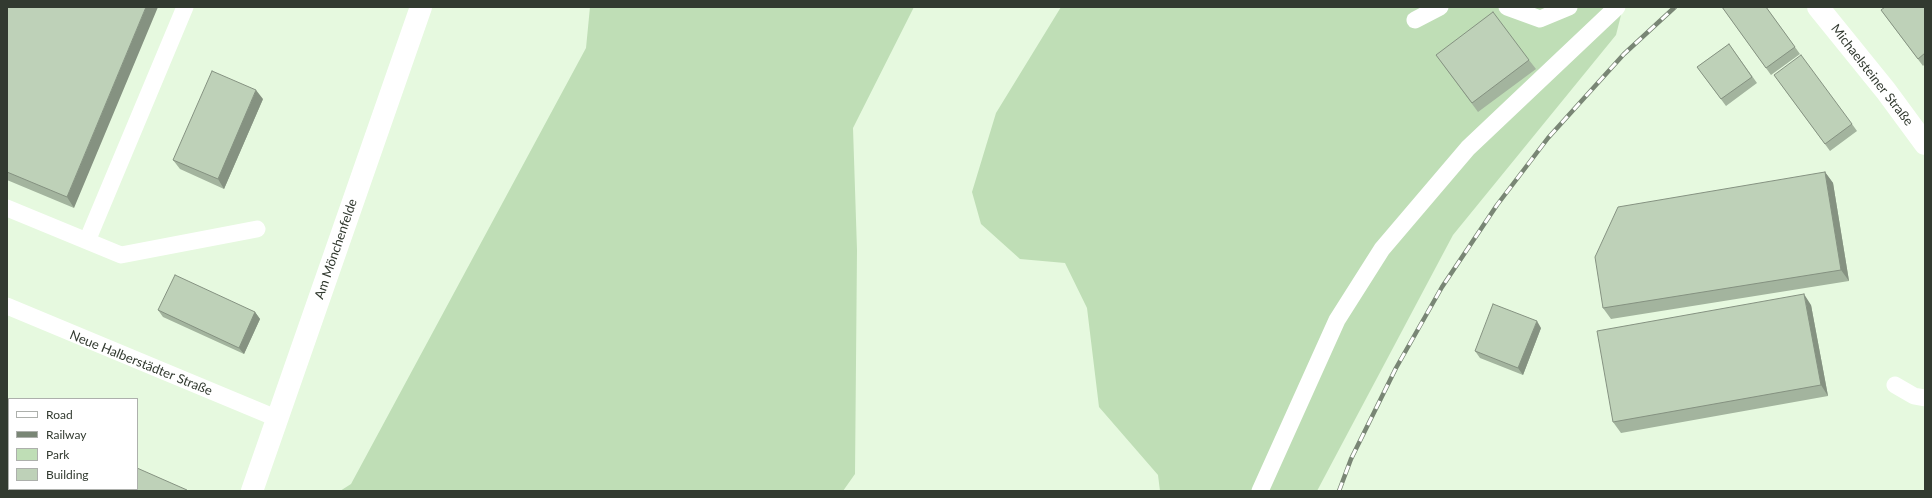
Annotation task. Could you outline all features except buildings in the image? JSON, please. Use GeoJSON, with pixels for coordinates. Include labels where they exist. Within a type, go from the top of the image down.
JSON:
{"type":"FeatureCollection","features":[{"type":"Feature","properties":{"kind":"street","name":"Am Mönchenfelde"},"geometry":{"type":"LineString","coordinates":[[252,491],[276,418],[420,7]]}},
{"type":"Feature","properties":{"kind":"street","name":"Michaelsteiner Straße"},"geometry":{"type":"LineString","coordinates":[[1818,7],[1886,92],[1925,144]]}},
{"type":"Feature","properties":{"kind":"lane"},"geometry":{"type":"LineString","coordinates":[[87,241],[185,7]]}},
{"type":"Feature","properties":{"kind":"lane"},"geometry":{"type":"LineString","coordinates":[[1415,20],[1440,7]]}},
{"type":"Feature","properties":{"kind":"lane"},"geometry":{"type":"LineString","coordinates":[[1507,7],[1540,19],[1570,7]]}},
{"type":"Feature","properties":{"kind":"lane"},"geometry":{"type":"LineString","coordinates":[[1260,491],[1337,320],[1382,249],[1468,148],[1617,7]]}},
{"type":"Feature","properties":{"kind":"lane"},"geometry":{"type":"LineString","coordinates":[[7,208],[121,254],[257,229]]}},
{"type":"Feature","properties":{"kind":"lane","name":"Neue Halberstädter Straße"},"geometry":{"type":"LineString","coordinates":[[7,306],[276,418]]}},
{"type":"Feature","properties":{"kind":"lane"},"geometry":{"type":"LineString","coordinates":[[1895,385],[1914,396],[1925,398]]}},
{"type":"Feature","properties":{"kind":"green space"},"geometry":{"type":"Polygon","coordinates":[[[590,7],[914,7],[853,128],[857,250],[855,474],[843,491],[340,491],[351,484],[586,48],[590,7]]]}},
{"type":"Feature","properties":{"kind":"green space"},"geometry":{"type":"Polygon","coordinates":[[[1061,7],[1623,7],[1616,35],[1453,235],[1317,491],[1160,491],[1158,475],[1099,407],[1087,308],[1065,263],[1020,259],[981,224],[972,192],[996,113],[1061,7]]]}},
{"type":"Feature","properties":{"kind":"railway"},"geometry":{"type":"LineString","coordinates":[[1339,491],[1351,459],[1396,368],[1442,287],[1497,205],[1548,138],[1624,54],[1675,7]]}}]}
